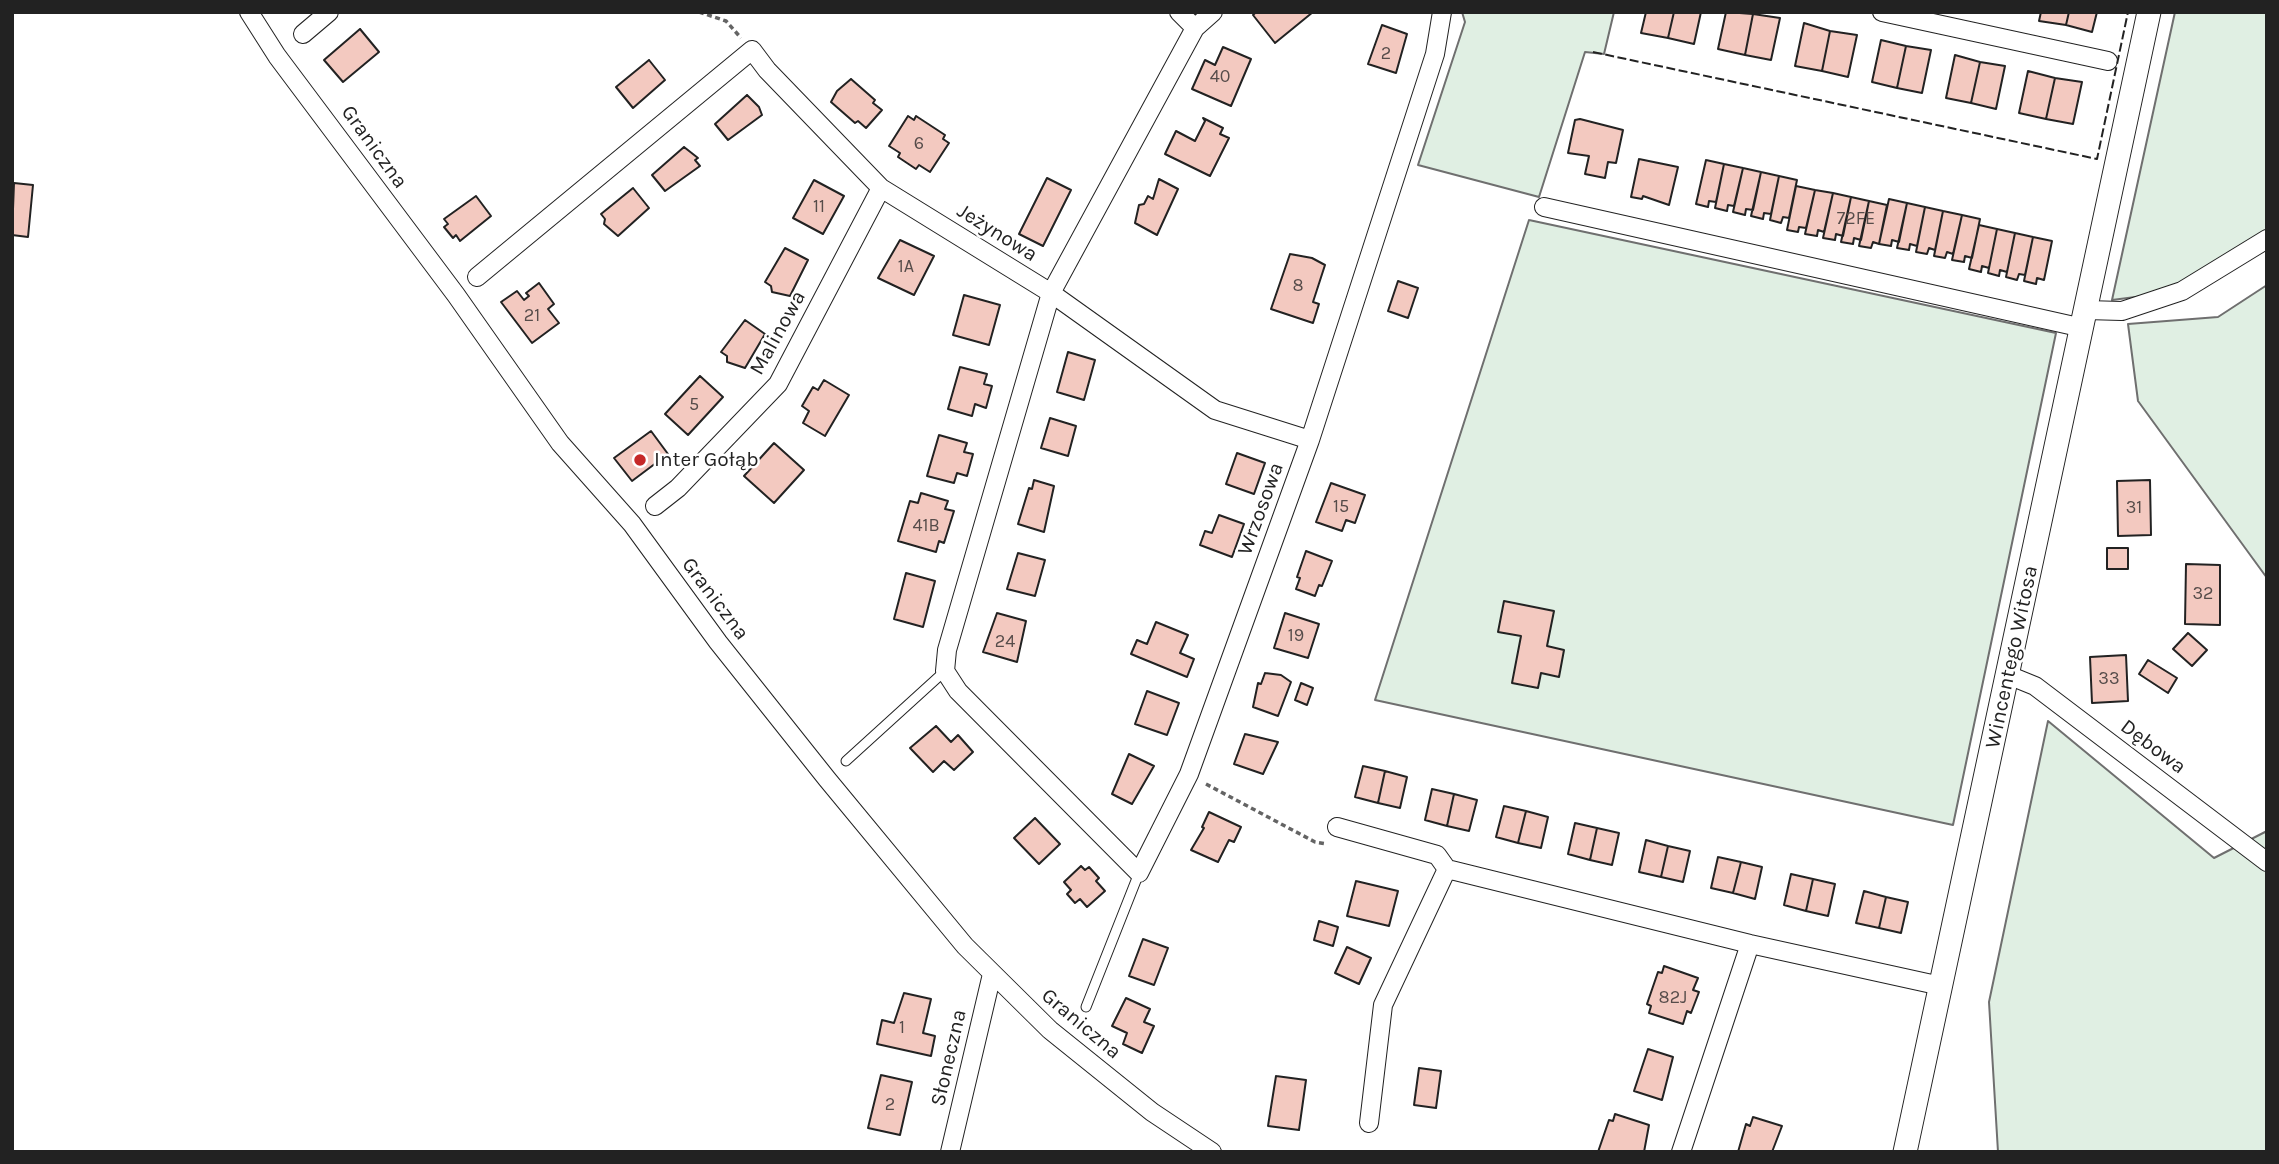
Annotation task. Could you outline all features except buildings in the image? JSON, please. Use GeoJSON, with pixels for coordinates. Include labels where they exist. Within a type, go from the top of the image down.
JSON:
{"type":"FeatureCollection","features":[{"type":"Feature","properties":{"kind":"street","name":"Graniczna"},"geometry":{"type":"LineString","coordinates":[[249,12],[277,56],[439,273],[560,443],[632,524],[718,642],[965,947],[1050,1030],[1152,1112],[1212,1152]]}},
{"type":"Feature","properties":{"kind":"street"},"geometry":{"type":"LineString","coordinates":[[303,34],[329,12]]}},
{"type":"Feature","properties":{"kind":"street"},"geometry":{"type":"LineString","coordinates":[[1179,12],[1195,28]]}},
{"type":"Feature","properties":{"kind":"street"},"geometry":{"type":"LineString","coordinates":[[1139,873],[958,691],[945,671],[947,650],[1051,293],[1195,28],[1213,12]]}},
{"type":"Feature","properties":{"kind":"street","name":"Wrzosowa"},"geometry":{"type":"LineString","coordinates":[[1139,873],[1189,774],[1310,440],[1436,54],[1443,12]]}},
{"type":"Feature","properties":{"kind":"street"},"geometry":{"type":"LineString","coordinates":[[1884,12],[2108,61]]}},
{"type":"Feature","properties":{"kind":"street","name":"Wincentego Witosa"},"geometry":{"type":"LineString","coordinates":[[1905,1152],[2149,12]]}},
{"type":"Feature","properties":{"kind":"street"},"geometry":{"type":"LineString","coordinates":[[477,278],[752,50]]}},
{"type":"Feature","properties":{"kind":"street","name":"Jeżynowa"},"geometry":{"type":"LineString","coordinates":[[752,50],[767,70],[881,188],[1051,293],[1215,411],[1310,440]]}},
{"type":"Feature","properties":{"kind":"street","name":"Malinowa"},"geometry":{"type":"LineString","coordinates":[[655,506],[678,488],[778,384],[881,188]]}},
{"type":"Feature","properties":{"kind":"street"},"geometry":{"type":"LineString","coordinates":[[1545,208],[2084,319],[2122,311],[2182,291],[2267,239]]}},
{"type":"Feature","properties":{"kind":"street","name":"Dębowa"},"geometry":{"type":"LineString","coordinates":[[2008,675],[2035,686],[2267,862]]}},
{"type":"Feature","properties":{"kind":"street"},"geometry":{"type":"LineString","coordinates":[[1337,827],[1437,855],[1447,869],[1750,944],[1941,986]]}},
{"type":"Feature","properties":{"kind":"street"},"geometry":{"type":"LineString","coordinates":[[1369,1123],[1383,1005],[1447,869]]}},
{"type":"Feature","properties":{"kind":"street"},"geometry":{"type":"LineString","coordinates":[[1681,1152],[1750,944]]}},
{"type":"Feature","properties":{"kind":"street","name":"Słoneczna"},"geometry":{"type":"LineString","coordinates":[[950,1152],[992,974]]}},
{"type":"Feature","properties":{"kind":"lane"},"geometry":{"type":"LineString","coordinates":[[846,761],[945,671]]}},
{"type":"Feature","properties":{"kind":"lane","name":"Wrzosowa"},"geometry":{"type":"LineString","coordinates":[[1086,1007],[1139,873]]}},
{"type":"Feature","properties":{"kind":"path"},"geometry":{"type":"LineString","coordinates":[[699,12],[726,21],[752,50]]}},
{"type":"Feature","properties":{"kind":"path"},"geometry":{"type":"LineString","coordinates":[[1189,774],[1315,842],[1328,845]]}},
{"type":"Feature","properties":{"kind":"green space"},"geometry":{"type":"Polygon","coordinates":[[[1462,12],[1614,12],[1604,54],[1585,52],[1539,197],[1418,165],[1465,22],[1462,12]]]}},
{"type":"Feature","properties":{"kind":"green space"},"geometry":{"type":"Polygon","coordinates":[[[2175,12],[2267,12],[2267,241],[2182,291],[2112,300],[2175,12]]]}},
{"type":"Feature","properties":{"kind":"green space"},"geometry":{"type":"Polygon","coordinates":[[[1529,220],[2056,333],[1953,825],[1375,700],[1529,220]]]}},
{"type":"Feature","properties":{"kind":"green space"},"geometry":{"type":"Polygon","coordinates":[[[2267,285],[2267,578],[2138,401],[2128,324],[2218,317],[2267,285]]]}},
{"type":"Feature","properties":{"kind":"green space"},"geometry":{"type":"Polygon","coordinates":[[[2048,721],[2214,858],[2267,831],[2267,1152],[1998,1152],[1989,1002],[2048,721]]]}},
{"type":"Feature","properties":{"kind":"fence"},"geometry":{"type":"LineString","coordinates":[[1593,52],[2097,159],[2128,12]]}},
{"type":"Feature","properties":{"kind":"place","name":"Inter Gołąb"},"geometry":{"type":"Point","coordinates":[640,460]}}]}
